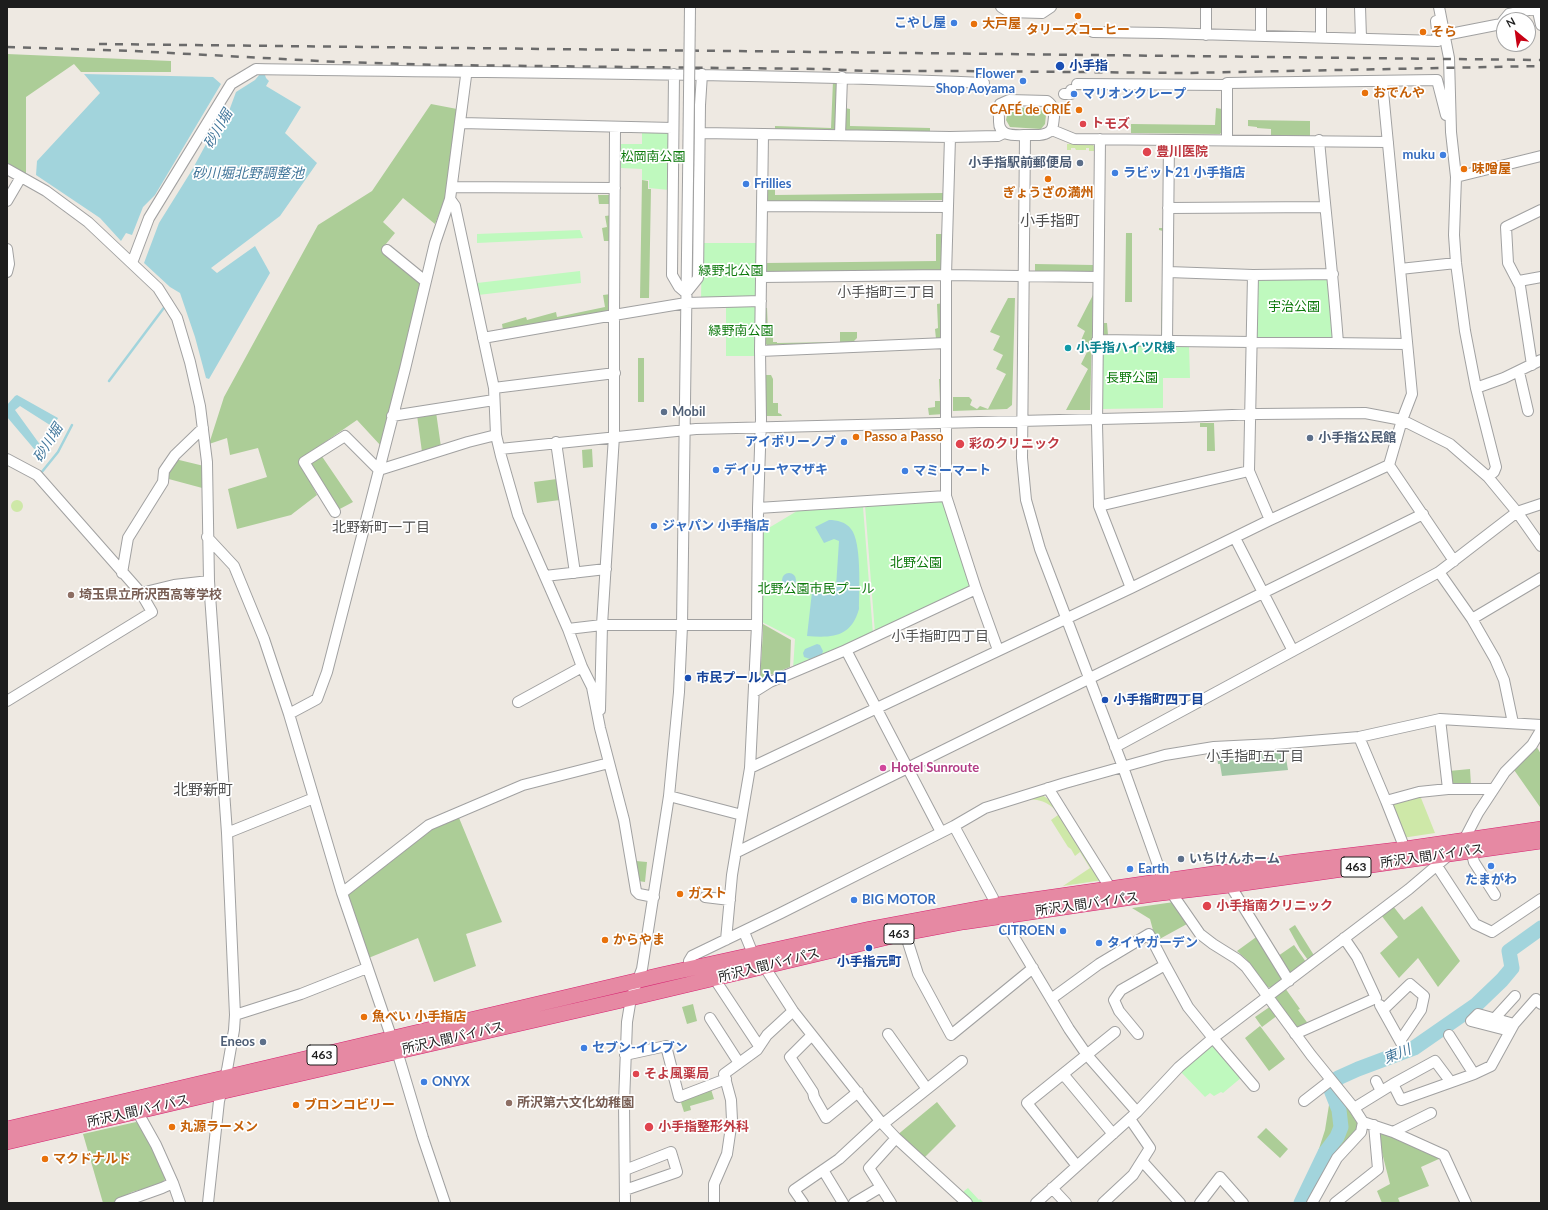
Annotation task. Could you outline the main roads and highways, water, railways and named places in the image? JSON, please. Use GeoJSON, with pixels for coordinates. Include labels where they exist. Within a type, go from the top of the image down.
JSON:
{"type":"FeatureCollection","features":[{"type":"Feature","properties":{"kind":"highway","name":"所沢入間バイパス"},"geometry":{"type":"LineString","coordinates":[[7,1129],[223,1085],[395,1045],[637,981],[870,929],[998,905],[1111,889],[1230,885],[1450,853],[1468,845],[1541,829]]}},
{"type":"Feature","properties":{"kind":"highway","name":"所沢入間バイパス"},"geometry":{"type":"LineString","coordinates":[[395,1045],[631,998],[905,933],[1167,887],[1296,862],[1404,849],[1541,841]]}},
{"type":"Feature","properties":{"kind":"highway","name":"所沢入間バイパス"},"geometry":{"type":"LineString","coordinates":[[7,1142],[137,1111],[223,1085]]}},
{"type":"Feature","properties":{"kind":"water","name":"砂川堀北野調整池"},"geometry":{"type":"Polygon","coordinates":[[[84,74],[213,77],[221,84],[155,195],[143,207],[132,235],[126,233],[121,241],[100,218],[36,175],[37,161],[100,93],[84,74]]]}},
{"type":"Feature","properties":{"kind":"water","name":"砂川堀北野調整池"},"geometry":{"type":"Polygon","coordinates":[[[260,74],[265,75],[269,81],[266,86],[301,107],[285,133],[317,163],[280,216],[211,268],[217,273],[255,246],[270,273],[209,379],[206,378],[195,337],[180,293],[170,287],[144,263],[159,223],[192,170],[211,135],[229,122],[229,111],[236,92],[255,80],[260,74]]]}},
{"type":"Feature","properties":{"kind":"water"},"geometry":{"type":"Polygon","coordinates":[[[17,395],[58,418],[53,427],[20,406],[15,410],[41,446],[35,450],[7,417],[7,405],[17,395]]]}},
{"type":"Feature","properties":{"kind":"water"},"geometry":{"type":"Polygon","coordinates":[[[829,520],[844,523],[855,535],[859,567],[859,609],[856,618],[851,625],[840,634],[825,637],[807,636],[812,592],[829,593],[836,587],[839,541],[834,539],[824,543],[815,527],[829,520]]]}},
{"type":"Feature","properties":{"kind":"water"},"geometry":{"type":"Polygon","coordinates":[[[789,573],[794,575],[796,580],[794,585],[789,587],[784,585],[782,580],[784,575],[789,573]]]}},
{"type":"Feature","properties":{"kind":"water"},"geometry":{"type":"Polygon","coordinates":[[[817,644],[820,645],[823,651],[822,654],[810,659],[804,657],[803,653],[805,649],[817,644]]]}},
{"type":"Feature","properties":{"kind":"waterway","name":"砂川堀"},"geometry":{"type":"LineString","coordinates":[[109,381],[166,305]]}},
{"type":"Feature","properties":{"kind":"waterway","name":"砂川堀"},"geometry":{"type":"LineString","coordinates":[[41,473],[58,452],[72,425]]}},
{"type":"Feature","properties":{"kind":"waterway","name":"東川"},"geometry":{"type":"LineString","coordinates":[[1301,1203],[1325,1153],[1337,1137],[1341,1127],[1339,1110],[1331,1090],[1338,1078],[1414,1048],[1476,1005],[1502,980],[1512,968],[1509,951],[1541,928]]}},
{"type":"Feature","properties":{"kind":"railway"},"geometry":{"type":"LineString","coordinates":[[99,44],[1541,60]]}},
{"type":"Feature","properties":{"kind":"railway"},"geometry":{"type":"LineString","coordinates":[[7,47],[134,51],[338,62],[441,65],[826,69],[865,71],[1186,73],[1541,66]]}},
{"type":"Feature","properties":{"kind":"place","name":"タリーズコーヒー"},"geometry":{"type":"Point","coordinates":[1078,16]}},
{"type":"Feature","properties":{"kind":"place","name":"こやし屋"},"geometry":{"type":"Point","coordinates":[954,23]}},
{"type":"Feature","properties":{"kind":"place","name":"大戸屋"},"geometry":{"type":"Point","coordinates":[974,24]}},
{"type":"Feature","properties":{"kind":"place","name":"そら"},"geometry":{"type":"Point","coordinates":[1423,32]}},
{"type":"Feature","properties":{"kind":"place","name":"小手指"},"geometry":{"type":"Point","coordinates":[1060,66]}},
{"type":"Feature","properties":{"kind":"place","name":"Flower Shop Aoyama"},"geometry":{"type":"Point","coordinates":[1023,81]}},
{"type":"Feature","properties":{"kind":"place","name":"おでんや"},"geometry":{"type":"Point","coordinates":[1365,93]}},
{"type":"Feature","properties":{"kind":"place","name":"マリオンクレープ"},"geometry":{"type":"Point","coordinates":[1074,94]}},
{"type":"Feature","properties":{"kind":"place","name":"CAFÉ de CRIÉ"},"geometry":{"type":"Point","coordinates":[1079,110]}},
{"type":"Feature","properties":{"kind":"place","name":"トモズ"},"geometry":{"type":"Point","coordinates":[1083,124]}},
{"type":"Feature","properties":{"kind":"place","name":"豊川医院"},"geometry":{"type":"Point","coordinates":[1147,152]}},
{"type":"Feature","properties":{"kind":"place","name":"muku"},"geometry":{"type":"Point","coordinates":[1443,155]}},
{"type":"Feature","properties":{"kind":"place","name":"小手指駅前郵便局"},"geometry":{"type":"Point","coordinates":[1080,163]}},
{"type":"Feature","properties":{"kind":"place","name":"味噌屋"},"geometry":{"type":"Point","coordinates":[1464,169]}},
{"type":"Feature","properties":{"kind":"place","name":"ラビット21 小手指店"},"geometry":{"type":"Point","coordinates":[1115,173]}},
{"type":"Feature","properties":{"kind":"place","name":"ぎょうざの満州"},"geometry":{"type":"Point","coordinates":[1048,179]}},
{"type":"Feature","properties":{"kind":"place","name":"Frillies"},"geometry":{"type":"Point","coordinates":[746,184]}},
{"type":"Feature","properties":{"kind":"place","name":"小手指ハイツR棟"},"geometry":{"type":"Point","coordinates":[1068,348]}},
{"type":"Feature","properties":{"kind":"place","name":"Mobil"},"geometry":{"type":"Point","coordinates":[664,412]}},
{"type":"Feature","properties":{"kind":"place","name":"Passo a Passo"},"geometry":{"type":"Point","coordinates":[856,437]}},
{"type":"Feature","properties":{"kind":"place","name":"小手指公民館"},"geometry":{"type":"Point","coordinates":[1310,438]}},
{"type":"Feature","properties":{"kind":"place","name":"アイボリーノブ"},"geometry":{"type":"Point","coordinates":[844,442]}},
{"type":"Feature","properties":{"kind":"place","name":"彩のクリニック"},"geometry":{"type":"Point","coordinates":[960,444]}},
{"type":"Feature","properties":{"kind":"place","name":"デイリーヤマザキ"},"geometry":{"type":"Point","coordinates":[716,470]}},
{"type":"Feature","properties":{"kind":"place","name":"マミーマート"},"geometry":{"type":"Point","coordinates":[905,471]}},
{"type":"Feature","properties":{"kind":"place","name":"ジャパン 小手指店"},"geometry":{"type":"Point","coordinates":[654,526]}},
{"type":"Feature","properties":{"kind":"place","name":"埼玉県立所沢西高等学校"},"geometry":{"type":"Point","coordinates":[71,595]}},
{"type":"Feature","properties":{"kind":"place","name":"市民プール入口"},"geometry":{"type":"Point","coordinates":[688,678]}},
{"type":"Feature","properties":{"kind":"place","name":"小手指町四丁目"},"geometry":{"type":"Point","coordinates":[1105,700]}},
{"type":"Feature","properties":{"kind":"place","name":"Hotel Sunroute"},"geometry":{"type":"Point","coordinates":[883,768]}},
{"type":"Feature","properties":{"kind":"place","name":"いちけんホーム"},"geometry":{"type":"Point","coordinates":[1181,859]}},
{"type":"Feature","properties":{"kind":"place","name":"たまがわ"},"geometry":{"type":"Point","coordinates":[1491,866]}},
{"type":"Feature","properties":{"kind":"place","name":"Earth"},"geometry":{"type":"Point","coordinates":[1130,869]}},
{"type":"Feature","properties":{"kind":"place","name":"ガスト"},"geometry":{"type":"Point","coordinates":[680,894]}},
{"type":"Feature","properties":{"kind":"place","name":"BIG MOTOR"},"geometry":{"type":"Point","coordinates":[854,900]}},
{"type":"Feature","properties":{"kind":"place","name":"小手指南クリニック"},"geometry":{"type":"Point","coordinates":[1207,906]}},
{"type":"Feature","properties":{"kind":"place","name":"CITROEN"},"geometry":{"type":"Point","coordinates":[1063,931]}},
{"type":"Feature","properties":{"kind":"place","name":"からやま"},"geometry":{"type":"Point","coordinates":[605,940]}},
{"type":"Feature","properties":{"kind":"place","name":"タイヤガーデン"},"geometry":{"type":"Point","coordinates":[1099,943]}},
{"type":"Feature","properties":{"kind":"place","name":"小手指元町"},"geometry":{"type":"Point","coordinates":[869,948]}},
{"type":"Feature","properties":{"kind":"place","name":"魚べい 小手指店"},"geometry":{"type":"Point","coordinates":[364,1017]}},
{"type":"Feature","properties":{"kind":"place","name":"Eneos"},"geometry":{"type":"Point","coordinates":[263,1042]}},
{"type":"Feature","properties":{"kind":"place","name":"セブン-イレブン"},"geometry":{"type":"Point","coordinates":[584,1048]}},
{"type":"Feature","properties":{"kind":"place","name":"そよ風薬局"},"geometry":{"type":"Point","coordinates":[636,1074]}},
{"type":"Feature","properties":{"kind":"place","name":"ONYX"},"geometry":{"type":"Point","coordinates":[424,1082]}},
{"type":"Feature","properties":{"kind":"place","name":"所沢第六文化幼稚園"},"geometry":{"type":"Point","coordinates":[509,1103]}},
{"type":"Feature","properties":{"kind":"place","name":"ブロンコビリー"},"geometry":{"type":"Point","coordinates":[296,1105]}},
{"type":"Feature","properties":{"kind":"place","name":"丸源ラーメン"},"geometry":{"type":"Point","coordinates":[172,1127]}},
{"type":"Feature","properties":{"kind":"place","name":"小手指整形外科"},"geometry":{"type":"Point","coordinates":[649,1127]}},
{"type":"Feature","properties":{"kind":"place","name":"マクドナルド"},"geometry":{"type":"Point","coordinates":[45,1159]}},
{"type":"Feature","properties":{"kind":"district","name":"小手指町"},"geometry":{"type":"Point","coordinates":[1050,221]}},
{"type":"Feature","properties":{"kind":"district","name":"小手指町三丁目"},"geometry":{"type":"Point","coordinates":[886,292]}},
{"type":"Feature","properties":{"kind":"district","name":"北野新町一丁目"},"geometry":{"type":"Point","coordinates":[381,527]}},
{"type":"Feature","properties":{"kind":"district","name":"小手指町四丁目"},"geometry":{"type":"Point","coordinates":[940,636]}},
{"type":"Feature","properties":{"kind":"district","name":"小手指町五丁目"},"geometry":{"type":"Point","coordinates":[1255,756]}},
{"type":"Feature","properties":{"kind":"district","name":"北野新町"},"geometry":{"type":"Point","coordinates":[203,790]}},
{"type":"Feature","properties":{"kind":"park label","name":"松岡南公園"},"geometry":{"type":"Point","coordinates":[653,157]}},
{"type":"Feature","properties":{"kind":"park label","name":"緑野北公園"},"geometry":{"type":"Point","coordinates":[731,271]}},
{"type":"Feature","properties":{"kind":"park label","name":"宇治公園"},"geometry":{"type":"Point","coordinates":[1294,307]}},
{"type":"Feature","properties":{"kind":"park label","name":"緑野南公園"},"geometry":{"type":"Point","coordinates":[741,331]}},
{"type":"Feature","properties":{"kind":"park label","name":"長野公園"},"geometry":{"type":"Point","coordinates":[1132,378]}},
{"type":"Feature","properties":{"kind":"park label","name":"北野公園"},"geometry":{"type":"Point","coordinates":[916,563]}},
{"type":"Feature","properties":{"kind":"park label","name":"北野公園市民プール"},"geometry":{"type":"Point","coordinates":[816,589]}}]}
